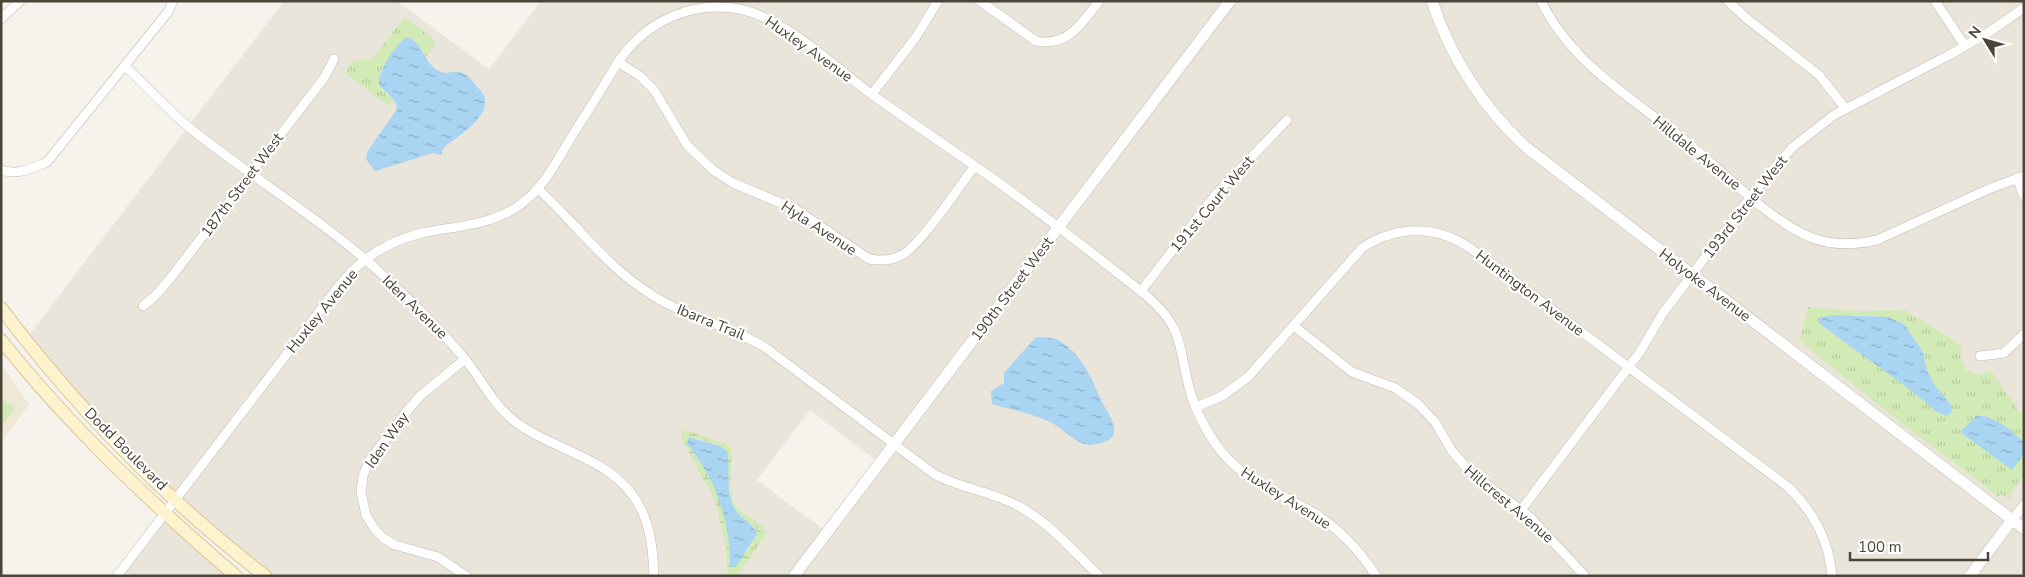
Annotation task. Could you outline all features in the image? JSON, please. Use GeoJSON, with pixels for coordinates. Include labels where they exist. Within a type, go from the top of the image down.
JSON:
{"type":"FeatureCollection","features":[{"type":"Feature","properties":{"kind":"main road","name":"Dodd Boulevard"},"geometry":{"type":"LineString","coordinates":[[1,308],[89,413],[175,498],[265,576]]}},
{"type":"Feature","properties":{"kind":"main road","name":"Dodd Boulevard"},"geometry":{"type":"LineString","coordinates":[[1,340],[84,435],[163,512],[236,576]]}},
{"type":"Feature","properties":{"kind":"street"},"geometry":{"type":"LineString","coordinates":[[1,20],[20,1]]}},
{"type":"Feature","properties":{"kind":"street"},"geometry":{"type":"LineString","coordinates":[[1,170],[10,173],[28,170],[47,162],[168,12],[173,1]]}},
{"type":"Feature","properties":{"kind":"street"},"geometry":{"type":"LineString","coordinates":[[872,94],[916,37],[938,1]]}},
{"type":"Feature","properties":{"kind":"street"},"geometry":{"type":"LineString","coordinates":[[980,1],[1036,41],[1046,43],[1059,41],[1076,32],[1099,1]]}},
{"type":"Feature","properties":{"kind":"street","name":"190th Street West"},"geometry":{"type":"LineString","coordinates":[[794,576],[1230,1]]}},
{"type":"Feature","properties":{"kind":"street","name":"Holyoke Avenue"},"geometry":{"type":"LineString","coordinates":[[1432,1],[1441,27],[1463,68],[1489,107],[1514,137],[1545,164],[2024,529]]}},
{"type":"Feature","properties":{"kind":"street","name":"Hilldale Avenue"},"geometry":{"type":"LineString","coordinates":[[1541,1],[1561,35],[1586,64],[1687,142],[1788,225],[1810,237],[1836,244],[1859,244],[1886,237],[2020,177]]}},
{"type":"Feature","properties":{"kind":"street"},"geometry":{"type":"LineString","coordinates":[[1728,1],[1746,18],[1819,75],[1845,108]]}},
{"type":"Feature","properties":{"kind":"street"},"geometry":{"type":"LineString","coordinates":[[1935,1],[1965,46]]}},
{"type":"Feature","properties":{"kind":"street","name":"Huxley Avenue"},"geometry":{"type":"LineString","coordinates":[[117,576],[163,512],[338,287],[365,260],[387,246],[410,236],[462,228],[500,216],[517,207],[538,189],[618,62],[640,36],[667,19],[697,9],[729,8],[755,13],[779,24],[872,94],[975,166],[1141,291],[1163,310],[1177,331],[1182,347],[1189,387],[1196,407],[1214,442],[1241,471],[1262,487],[1309,510],[1331,525],[1359,552],[1376,576]]}},
{"type":"Feature","properties":{"kind":"street","name":"193rd Street West"},"geometry":{"type":"LineString","coordinates":[[1521,510],[1644,345],[1662,313],[1751,196],[1794,146],[1815,128],[1845,108],[1965,46],[1995,29],[2024,8]]}},
{"type":"Feature","properties":{"kind":"street","name":"187th Street West"},"geometry":{"type":"LineString","coordinates":[[143,306],[161,290],[324,78],[334,59]]}},
{"type":"Feature","properties":{"kind":"street","name":"Hyla Avenue"},"geometry":{"type":"LineString","coordinates":[[618,62],[640,76],[654,90],[687,145],[713,170],[733,183],[795,209],[869,258],[882,261],[894,259],[911,249],[975,166]]}},
{"type":"Feature","properties":{"kind":"street","name":"Iden Avenue"},"geometry":{"type":"LineString","coordinates":[[125,66],[190,128],[251,172],[365,260],[434,326],[465,360],[493,399],[514,420],[551,444],[599,465],[628,489],[638,502],[649,529],[654,576]]}},
{"type":"Feature","properties":{"kind":"street","name":"191st Court West"},"geometry":{"type":"LineString","coordinates":[[1141,291],[1216,194],[1287,120]]}},
{"type":"Feature","properties":{"kind":"street"},"geometry":{"type":"LineString","coordinates":[[2020,177],[2024,196]]}},
{"type":"Feature","properties":{"kind":"street","name":"Ibarra Trail"},"geometry":{"type":"LineString","coordinates":[[538,189],[560,209],[600,255],[639,287],[682,311],[754,340],[934,474],[954,484],[1008,501],[1036,516],[1099,576]]}},
{"type":"Feature","properties":{"kind":"street","name":"Huntington Avenue"},"geometry":{"type":"LineString","coordinates":[[1196,407],[1222,396],[1241,383],[1294,326],[1352,257],[1371,242],[1399,231],[1435,232],[1464,244],[1793,492],[1818,526],[1827,548],[1832,576]]}},
{"type":"Feature","properties":{"kind":"street","name":"Hillcrest Avenue"},"geometry":{"type":"LineString","coordinates":[[1294,326],[1352,372],[1395,388],[1412,399],[1435,422],[1452,451],[1470,472],[1521,510],[1542,529],[1585,576]]}},
{"type":"Feature","properties":{"kind":"street"},"geometry":{"type":"LineString","coordinates":[[1980,356],[2004,353],[2024,334]]}},
{"type":"Feature","properties":{"kind":"street","name":"Iden Way"},"geometry":{"type":"LineString","coordinates":[[465,360],[420,396],[406,411],[370,461],[363,476],[361,492],[366,515],[383,538],[395,545],[438,557],[466,576]]}},
{"type":"Feature","properties":{"kind":"street"},"geometry":{"type":"LineString","coordinates":[[1970,576],[2024,505]]}},
{"type":"Feature","properties":{"kind":"shaded area"},"geometry":{"type":"Polygon","coordinates":[[[284,1],[397,1],[489,69],[541,1],[2024,1],[2024,576],[265,576],[200,521],[26,339],[284,1]],[[810,410],[757,480],[827,532],[879,463],[810,410]]]}},
{"type":"Feature","properties":{"kind":"shaded area"},"geometry":{"type":"Polygon","coordinates":[[[1,363],[29,405],[1,442],[1,363]]]}},
{"type":"Feature","properties":{"kind":"shaded area"},"geometry":{"type":"Polygon","coordinates":[[[163,512],[236,576],[115,576],[163,512]]]}},
{"type":"Feature","properties":{"kind":"green space"},"geometry":{"type":"Polygon","coordinates":[[[405,18],[431,37],[436,45],[426,57],[413,39],[401,41],[380,72],[382,90],[394,100],[389,106],[345,73],[352,61],[370,59],[375,56],[405,18]]]}},
{"type":"Feature","properties":{"kind":"green space"},"geometry":{"type":"Polygon","coordinates":[[[1808,307],[1859,311],[1905,310],[1962,346],[1960,357],[1966,370],[1978,375],[1991,371],[2024,418],[2024,442],[1998,422],[1986,416],[1976,416],[1970,421],[2012,469],[2024,454],[2024,476],[2010,493],[2011,499],[2001,494],[1999,497],[1877,404],[1799,340],[1808,307]],[[1833,315],[1818,318],[1819,323],[1845,343],[1861,352],[1942,415],[1948,401],[1934,384],[1927,371],[1923,352],[1905,325],[1875,316],[1833,315]]]}},
{"type":"Feature","properties":{"kind":"green space"},"geometry":{"type":"Polygon","coordinates":[[[1,397],[15,408],[1,427],[1,397]]]}},
{"type":"Feature","properties":{"kind":"green space"},"geometry":{"type":"Polygon","coordinates":[[[685,430],[726,444],[731,448],[730,480],[732,496],[739,509],[760,524],[766,531],[764,538],[737,576],[728,576],[725,542],[715,501],[681,437],[682,431],[685,430]],[[693,437],[698,458],[715,485],[722,504],[728,534],[730,565],[746,553],[757,534],[756,529],[737,512],[734,506],[728,481],[728,457],[720,446],[693,437]]]}},
{"type":"Feature","properties":{"kind":"water"},"geometry":{"type":"Polygon","coordinates":[[[408,37],[417,44],[433,67],[440,72],[460,72],[468,76],[484,97],[485,106],[476,122],[445,147],[441,155],[433,153],[375,171],[366,159],[367,152],[397,109],[395,101],[379,85],[379,80],[384,66],[393,51],[408,37]]]}},
{"type":"Feature","properties":{"kind":"water"},"geometry":{"type":"Polygon","coordinates":[[[1833,315],[1888,317],[1905,325],[1923,352],[1927,371],[1934,384],[1952,406],[1951,413],[1947,416],[1937,412],[1819,323],[1818,318],[1833,315]]]}},
{"type":"Feature","properties":{"kind":"water"},"geometry":{"type":"Polygon","coordinates":[[[1036,337],[1058,340],[1079,358],[1089,373],[1110,415],[1114,428],[1114,434],[1111,439],[1089,445],[1084,444],[1043,419],[992,404],[991,391],[1004,383],[1004,373],[1036,337]]]}},
{"type":"Feature","properties":{"kind":"water"},"geometry":{"type":"Polygon","coordinates":[[[1976,416],[1996,420],[2024,442],[2024,454],[2012,470],[1960,432],[1976,416]]]}},
{"type":"Feature","properties":{"kind":"water"},"geometry":{"type":"Polygon","coordinates":[[[689,437],[720,446],[727,451],[729,489],[733,505],[739,515],[753,527],[757,534],[735,568],[730,565],[727,532],[719,501],[706,471],[687,444],[689,437]]]}}]}
